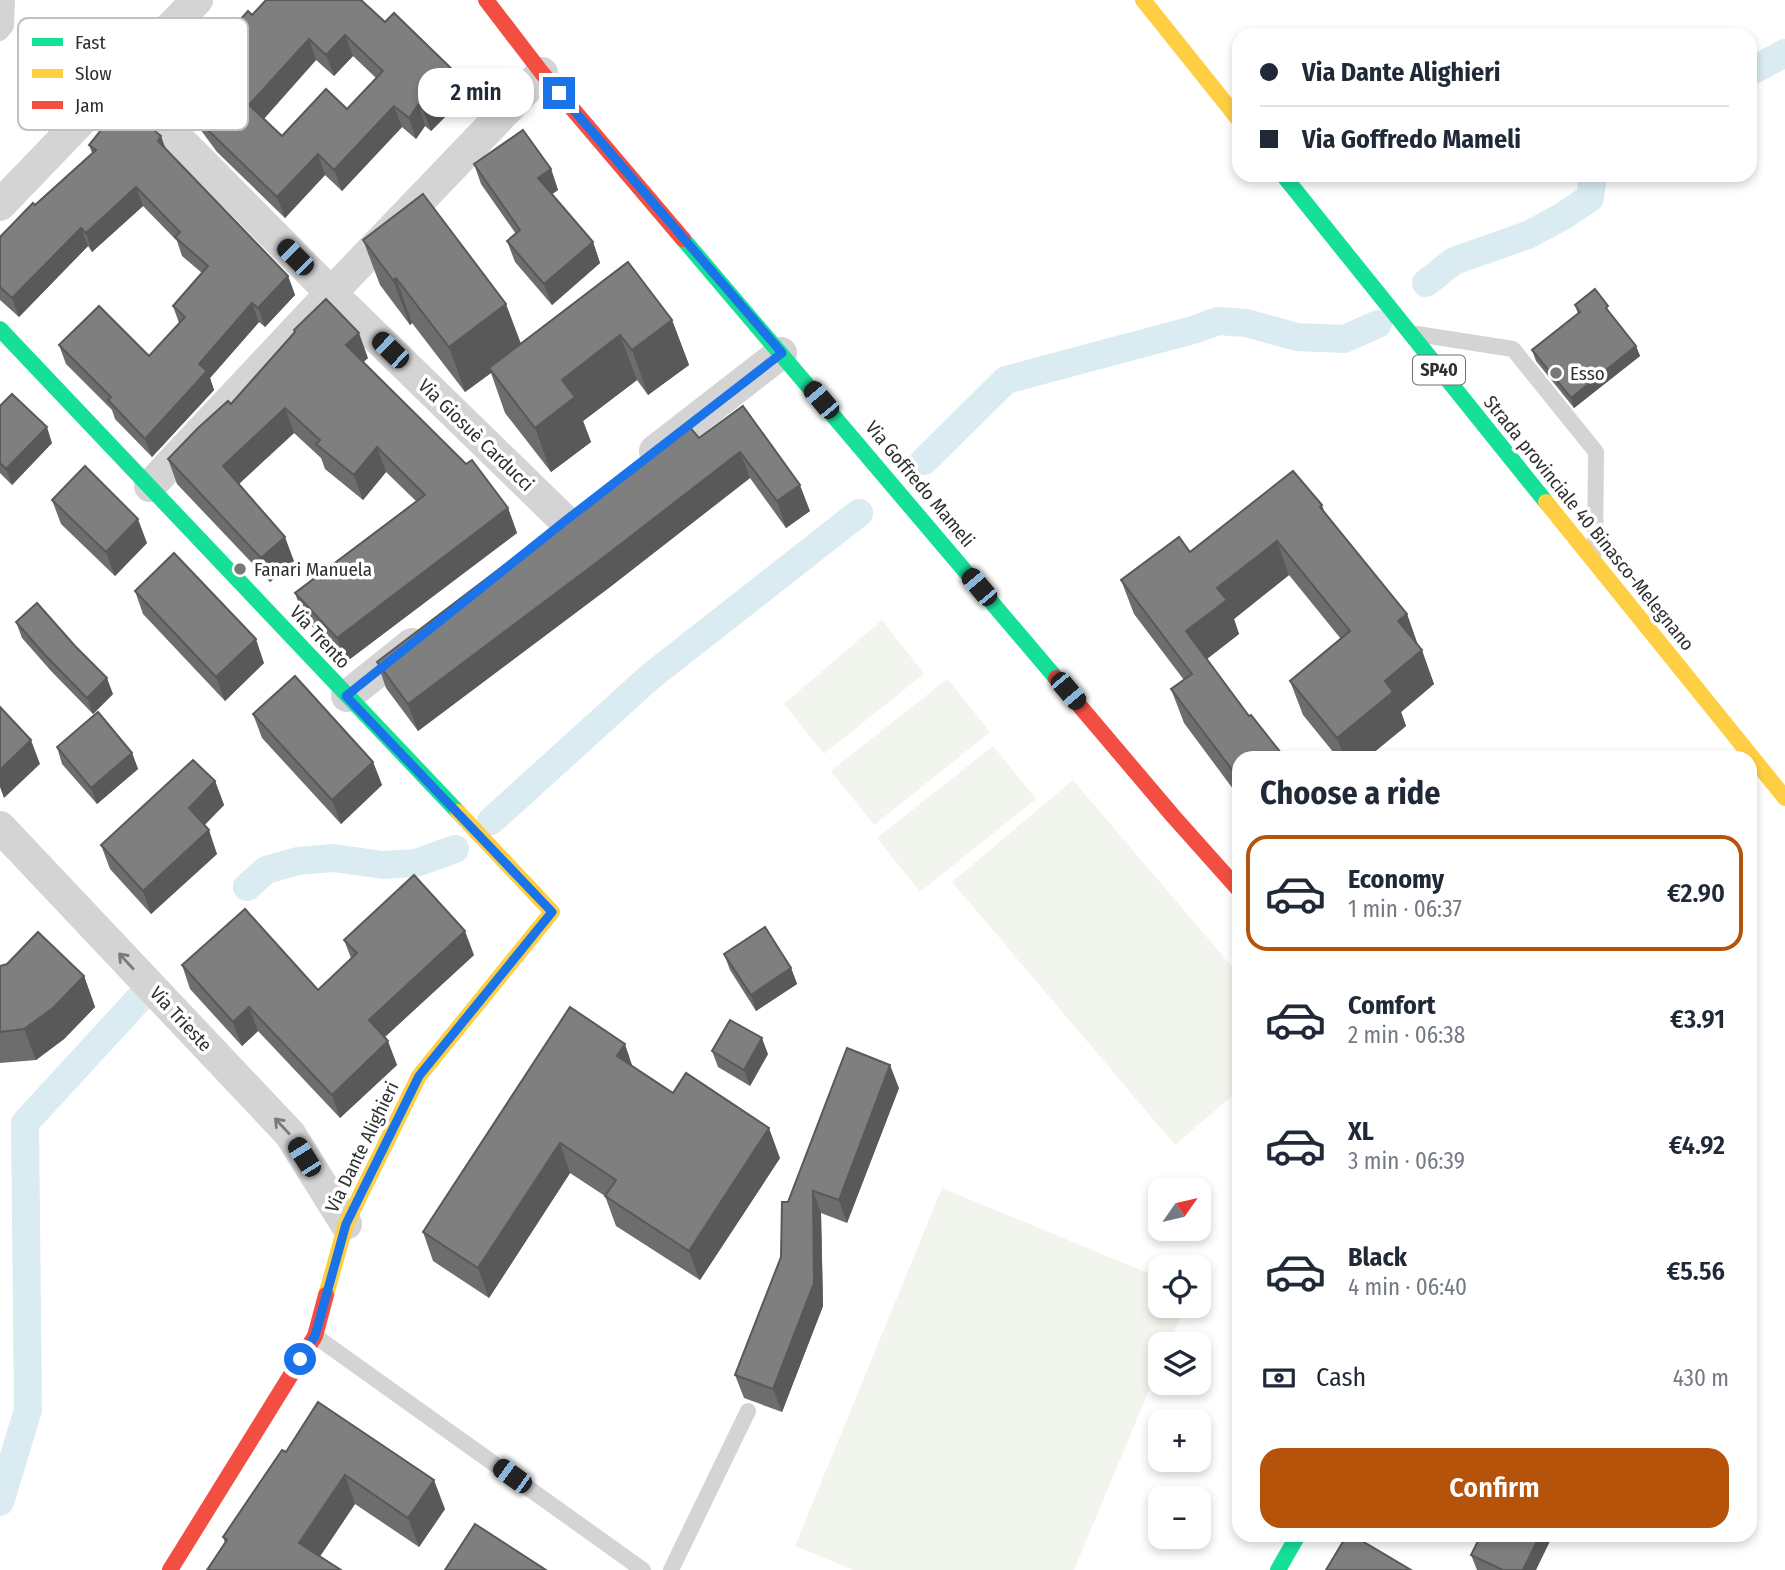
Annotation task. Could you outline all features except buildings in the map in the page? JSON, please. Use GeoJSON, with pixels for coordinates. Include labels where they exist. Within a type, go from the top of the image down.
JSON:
{"type":"FeatureCollection","features":[{"type":"Feature","properties":{"kind":"street"},"geometry":{"type":"LineString","coordinates":[[180,18],[197,0]]}},
{"type":"Feature","properties":{"kind":"street","name":"Via Goffredo Mameli"},"geometry":{"type":"LineString","coordinates":[[486,0],[553,74],[608,150],[1232,882]]}},
{"type":"Feature","properties":{"kind":"street"},"geometry":{"type":"LineString","coordinates":[[1143,0],[1232,111]]}},
{"type":"Feature","properties":{"kind":"street","name":"Via Goffredo Mameli"},"geometry":{"type":"LineString","coordinates":[[480,18],[553,74]]}},
{"type":"Feature","properties":{"kind":"street"},"geometry":{"type":"LineString","coordinates":[[150,485],[331,293],[553,74]]}},
{"type":"Feature","properties":{"kind":"street"},"geometry":{"type":"LineString","coordinates":[[0,205],[73,130]]}},
{"type":"Feature","properties":{"kind":"street","name":"Via Giosuè Carducci"},"geometry":{"type":"LineString","coordinates":[[170,130],[331,293],[565,521]]}},
{"type":"Feature","properties":{"kind":"street","name":"Strada provinciale 40 Binasco-Melegnano"},"geometry":{"type":"LineString","coordinates":[[1289,182],[1747,751]]}},
{"type":"Feature","properties":{"kind":"street","name":"Via Trento"},"geometry":{"type":"LineString","coordinates":[[0,329],[552,912]]}},
{"type":"Feature","properties":{"kind":"street"},"geometry":{"type":"LineString","coordinates":[[629,472],[782,353]]}},
{"type":"Feature","properties":{"kind":"street"},"geometry":{"type":"LineString","coordinates":[[346,696],[434,626]]}},
{"type":"Feature","properties":{"kind":"street","name":"Strada provinciale 40 Binasco-Melegnano"},"geometry":{"type":"LineString","coordinates":[[1757,764],[1785,798]]}},
{"type":"Feature","properties":{"kind":"street","name":"Via Trieste"},"geometry":{"type":"LineString","coordinates":[[0,827],[290,1134],[346,1224]]}},
{"type":"Feature","properties":{"kind":"street","name":"Via Dante Alighieri"},"geometry":{"type":"LineString","coordinates":[[170,1570],[315,1336],[346,1224],[419,1076],[552,912]]}},
{"type":"Feature","properties":{"kind":"street"},"geometry":{"type":"LineString","coordinates":[[1278,1570],[1294,1542]]}},
{"type":"Feature","properties":{"kind":"lane"},"geometry":{"type":"LineString","coordinates":[[0,33],[6,26],[7,0]]}},
{"type":"Feature","properties":{"kind":"lane"},"geometry":{"type":"LineString","coordinates":[[1410,333],[1513,349],[1595,453],[1595,564]]}},
{"type":"Feature","properties":{"kind":"lane"},"geometry":{"type":"LineString","coordinates":[[315,1336],[643,1570]]}},
{"type":"Feature","properties":{"kind":"lane"},"geometry":{"type":"LineString","coordinates":[[671,1570],[748,1412]]}},
{"type":"Feature","properties":{"kind":"shaded area"},"geometry":{"type":"Polygon","coordinates":[[[882,620],[924,674],[824,754],[784,704],[882,620]]]}},
{"type":"Feature","properties":{"kind":"shaded area"},"geometry":{"type":"Polygon","coordinates":[[[947,679],[990,732],[874,825],[831,771],[947,679]]]}},
{"type":"Feature","properties":{"kind":"shaded area"},"geometry":{"type":"Polygon","coordinates":[[[993,746],[1036,799],[920,892],[877,838],[993,746]]]}},
{"type":"Feature","properties":{"kind":"shaded area"},"geometry":{"type":"Polygon","coordinates":[[[1073,780],[1232,967],[1232,1096],[1175,1145],[952,882],[1073,780]]]}},
{"type":"Feature","properties":{"kind":"shaded area"},"geometry":{"type":"Polygon","coordinates":[[[942,1188],[1148,1273],[1148,1318],[1180,1318],[1174,1332],[1148,1332],[1148,1393],[1074,1570],[853,1570],[795,1546],[942,1188]]]}},
{"type":"Feature","properties":{"kind":"waterway"},"geometry":{"type":"LineString","coordinates":[[1757,68],[1785,53]]}},
{"type":"Feature","properties":{"kind":"waterway"},"geometry":{"type":"LineString","coordinates":[[1426,283],[1454,261],[1528,235],[1563,216],[1590,198],[1592,182]]}},
{"type":"Feature","properties":{"kind":"waterway"},"geometry":{"type":"LineString","coordinates":[[924,461],[1006,380],[1218,321],[1246,323],[1297,337],[1344,339],[1378,324]]}},
{"type":"Feature","properties":{"kind":"waterway"},"geometry":{"type":"LineString","coordinates":[[491,821],[651,676],[859,513]]}},
{"type":"Feature","properties":{"kind":"waterway"},"geometry":{"type":"LineString","coordinates":[[247,887],[266,870],[298,861],[333,858],[383,865],[416,863],[455,849]]}},
{"type":"Feature","properties":{"kind":"waterway"},"geometry":{"type":"LineString","coordinates":[[0,1502],[28,1410],[25,1123],[138,1000]]}},
{"type":"Feature","properties":{"kind":"traffic: fast"},"geometry":{"type":"LineString","coordinates":[[1289,182],[1546,502]]}},
{"type":"Feature","properties":{"kind":"traffic: fast"},"geometry":{"type":"LineString","coordinates":[[683,239],[1056,678]]}},
{"type":"Feature","properties":{"kind":"traffic: fast"},"geometry":{"type":"LineString","coordinates":[[0,329],[458,812]]}},
{"type":"Feature","properties":{"kind":"traffic: fast"},"geometry":{"type":"LineString","coordinates":[[1278,1570],[1294,1542]]}},
{"type":"Feature","properties":{"kind":"traffic: slow"},"geometry":{"type":"LineString","coordinates":[[1143,0],[1232,111]]}},
{"type":"Feature","properties":{"kind":"traffic: slow"},"geometry":{"type":"LineString","coordinates":[[1546,502],[1747,751]]}},
{"type":"Feature","properties":{"kind":"traffic: slow"},"geometry":{"type":"LineString","coordinates":[[1757,763],[1785,798]]}},
{"type":"Feature","properties":{"kind":"traffic: slow"},"geometry":{"type":"LineString","coordinates":[[326,1295],[346,1224],[419,1076],[552,912],[458,812]]}},
{"type":"Feature","properties":{"kind":"traffic: jam"},"geometry":{"type":"LineString","coordinates":[[486,0],[542,73],[683,239]]}},
{"type":"Feature","properties":{"kind":"traffic: jam"},"geometry":{"type":"LineString","coordinates":[[1056,678],[1232,882]]}},
{"type":"Feature","properties":{"kind":"traffic: jam"},"geometry":{"type":"LineString","coordinates":[[170,1570],[315,1336],[326,1295]]}},
{"type":"Feature","properties":{"kind":"place","name":"Esso"},"geometry":{"type":"Point","coordinates":[1556,373]}},
{"type":"Feature","properties":{"kind":"place","name":"Fanari Manuela"},"geometry":{"type":"Point","coordinates":[240,569]}},
{"type":"Feature","properties":{"kind":"route"},"geometry":{"type":"LineString","coordinates":[[300,1359],[315,1336],[346,1224],[419,1076],[552,912],[346,696],[565,521],[782,353],[559,93]]}}]}
